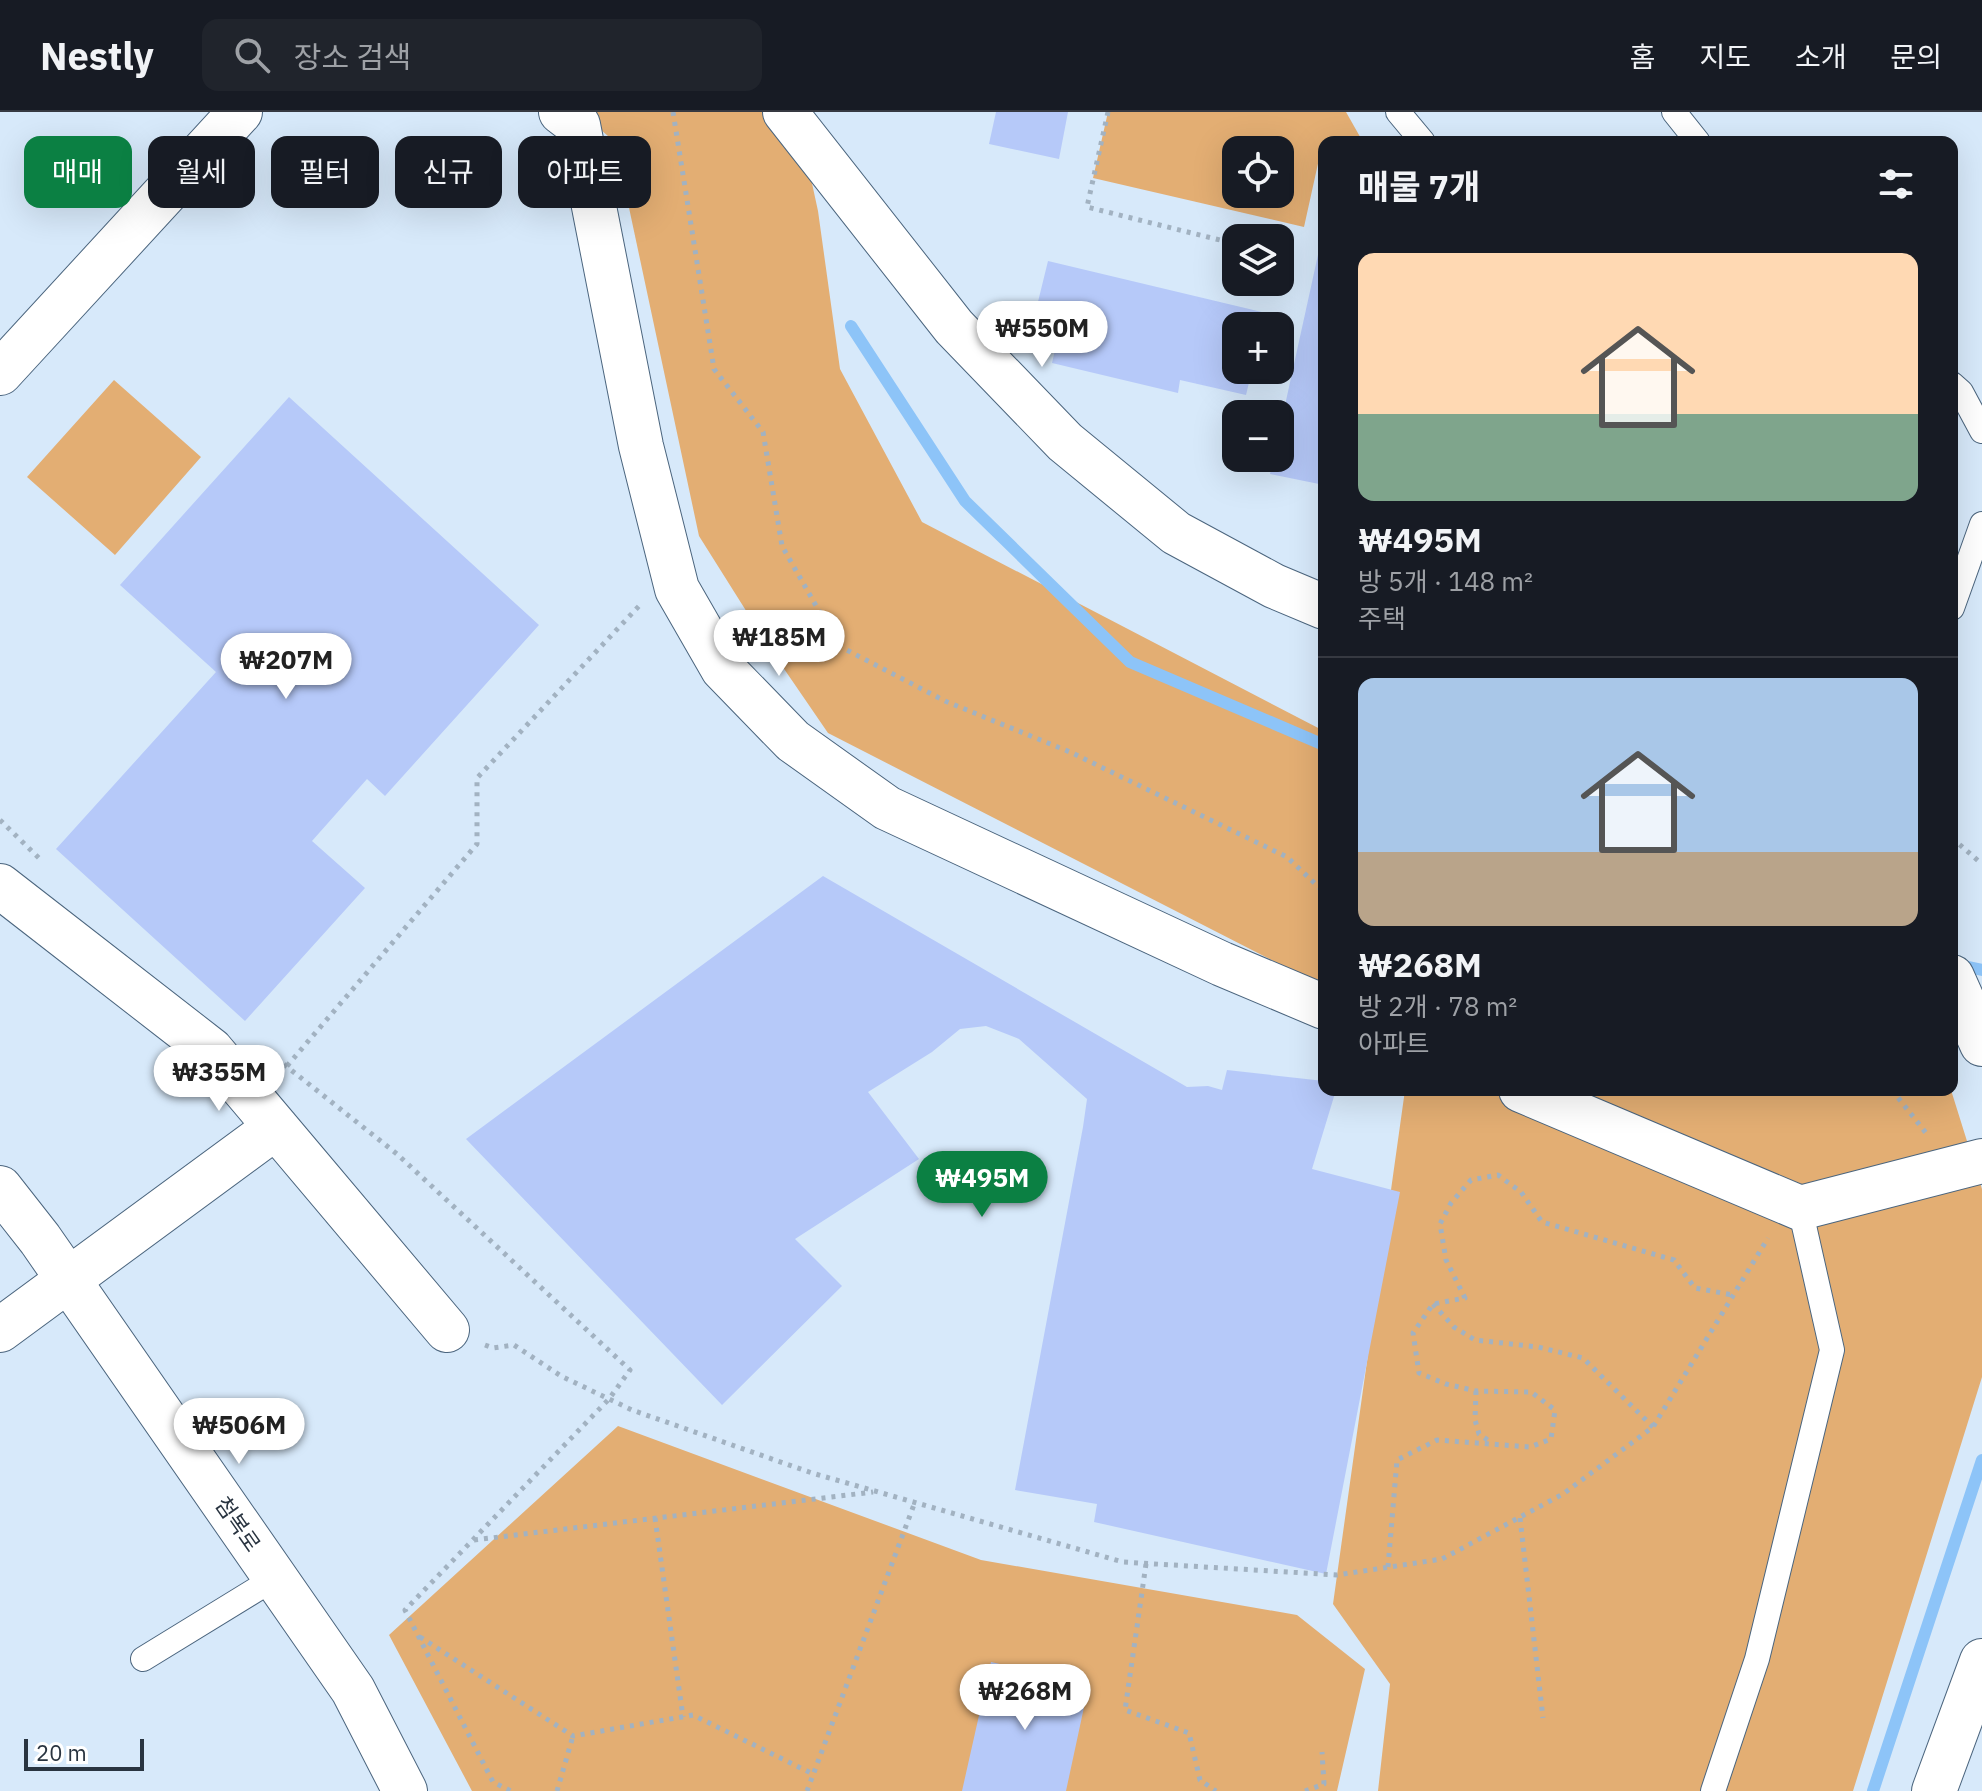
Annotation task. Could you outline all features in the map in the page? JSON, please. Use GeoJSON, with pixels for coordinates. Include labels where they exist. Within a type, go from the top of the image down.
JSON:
{"type":"FeatureCollection","features":[{"type":"Feature","properties":{"kind":"street"},"geometry":{"type":"LineString","coordinates":[[0,373],[240,112]]}},
{"type":"Feature","properties":{"kind":"street"},"geometry":{"type":"LineString","coordinates":[[561,112],[578,125],[641,446],[677,589],[723,669],[793,741],[887,808],[1222,964],[1318,1004]]}},
{"type":"Feature","properties":{"kind":"street"},"geometry":{"type":"LineString","coordinates":[[785,112],[954,327],[1065,442],[1176,533],[1274,586],[1318,604]]}},
{"type":"Feature","properties":{"kind":"street"},"geometry":{"type":"LineString","coordinates":[[0,886],[211,1050],[447,1330]]}},
{"type":"Feature","properties":{"kind":"street"},"geometry":{"type":"LineString","coordinates":[[1958,990],[1982,1044]]}},
{"type":"Feature","properties":{"kind":"street"},"geometry":{"type":"LineString","coordinates":[[1535,1096],[1794,1206],[1982,1161]]}},
{"type":"Feature","properties":{"kind":"street"},"geometry":{"type":"LineString","coordinates":[[0,1330],[276,1127]]}},
{"type":"Feature","properties":{"kind":"street","name":"첨복로"},"geometry":{"type":"LineString","coordinates":[[0,1188],[40,1239],[353,1690],[405,1791]]}},
{"type":"Feature","properties":{"kind":"street"},"geometry":{"type":"LineString","coordinates":[[1934,1791],[1982,1661]]}},
{"type":"Feature","properties":{"kind":"lane"},"geometry":{"type":"LineString","coordinates":[[1398,112],[1418,136]]}},
{"type":"Feature","properties":{"kind":"lane"},"geometry":{"type":"LineString","coordinates":[[1674,112],[1693,136]]}},
{"type":"Feature","properties":{"kind":"lane"},"geometry":{"type":"LineString","coordinates":[[1958,389],[1982,431]]}},
{"type":"Feature","properties":{"kind":"lane"},"geometry":{"type":"LineString","coordinates":[[1958,591],[1982,524]]}},
{"type":"Feature","properties":{"kind":"lane"},"geometry":{"type":"LineString","coordinates":[[1713,1791],[1757,1659],[1832,1350],[1794,1206]]}},
{"type":"Feature","properties":{"kind":"lane"},"geometry":{"type":"LineString","coordinates":[[143,1659],[275,1578]]}},
{"type":"Feature","properties":{"kind":"path"},"geometry":{"type":"LineString","coordinates":[[673,112],[714,369],[763,432],[782,546],[839,646],[945,701],[1070,752],[1287,857],[1318,886]]}},
{"type":"Feature","properties":{"kind":"path"},"geometry":{"type":"LineString","coordinates":[[1108,112],[1087,207],[1222,241]]}},
{"type":"Feature","properties":{"kind":"path"},"geometry":{"type":"LineString","coordinates":[[287,1066],[477,844],[477,778],[673,571]]}},
{"type":"Feature","properties":{"kind":"path"},"geometry":{"type":"LineString","coordinates":[[0,820],[45,864]]}},
{"type":"Feature","properties":{"kind":"path"},"geometry":{"type":"LineString","coordinates":[[1958,843],[1982,864]]}},
{"type":"Feature","properties":{"kind":"path"},"geometry":{"type":"LineString","coordinates":[[274,1056],[397,1154],[630,1370],[609,1399],[405,1610],[493,1782],[511,1791]]}},
{"type":"Feature","properties":{"kind":"path"},"geometry":{"type":"LineString","coordinates":[[1388,1567],[1397,1460],[1437,1440],[1530,1447],[1551,1439],[1555,1410],[1531,1392],[1476,1391],[1419,1373],[1413,1333],[1433,1304],[1465,1298],[1446,1260],[1440,1224],[1451,1203],[1471,1180],[1498,1175],[1521,1192],[1542,1222],[1674,1260],[1695,1288],[1733,1295]]}},
{"type":"Feature","properties":{"kind":"path"},"geometry":{"type":"LineString","coordinates":[[447,1330],[493,1348],[514,1345],[561,1376],[632,1410],[812,1473],[1123,1562],[1337,1575],[1442,1559],[1563,1494],[1653,1427],[1733,1295],[1794,1206]]}},
{"type":"Feature","properties":{"kind":"path"},"geometry":{"type":"LineString","coordinates":[[1433,1304],[1454,1327],[1475,1340],[1538,1347],[1583,1358],[1653,1427]]}},
{"type":"Feature","properties":{"kind":"path"},"geometry":{"type":"LineString","coordinates":[[1476,1391],[1475,1420],[1479,1434],[1492,1444]]}},
{"type":"Feature","properties":{"kind":"path"},"geometry":{"type":"LineString","coordinates":[[473,1540],[878,1492]]}},
{"type":"Feature","properties":{"kind":"path"},"geometry":{"type":"LineString","coordinates":[[807,1791],[915,1502]]}},
{"type":"Feature","properties":{"kind":"path"},"geometry":{"type":"LineString","coordinates":[[655,1518],[683,1717]]}},
{"type":"Feature","properties":{"kind":"path"},"geometry":{"type":"LineString","coordinates":[[1520,1518],[1543,1718]]}},
{"type":"Feature","properties":{"kind":"path"},"geometry":{"type":"LineString","coordinates":[[1146,1564],[1125,1710],[1189,1733],[1200,1780],[1216,1791]]}},
{"type":"Feature","properties":{"kind":"path"},"geometry":{"type":"LineString","coordinates":[[419,1636],[573,1736],[693,1715],[813,1774]]}},
{"type":"Feature","properties":{"kind":"path"},"geometry":{"type":"LineString","coordinates":[[557,1791],[573,1736]]}},
{"type":"Feature","properties":{"kind":"path"},"geometry":{"type":"LineString","coordinates":[[1305,1791],[1324,1784],[1322,1752]]}},
{"type":"Feature","properties":{"kind":"shaded area"},"geometry":{"type":"Polygon","coordinates":[[[580,112],[762,112],[805,151],[818,211],[840,369],[922,522],[1318,728],[1318,984],[828,733],[699,536],[629,208],[651,208],[651,136],[608,136],[580,112]]]}},
{"type":"Feature","properties":{"kind":"shaded area"},"geometry":{"type":"Polygon","coordinates":[[[1108,112],[1346,112],[1360,136],[1318,136],[1318,164],[1304,227],[1222,208],[1294,208],[1294,136],[1222,136],[1222,208],[1093,178],[1108,112]]]}},
{"type":"Feature","properties":{"kind":"shaded area"},"geometry":{"type":"Polygon","coordinates":[[[114,380],[201,457],[115,555],[27,477],[114,380]]]}},
{"type":"Feature","properties":{"kind":"shaded area"},"geometry":{"type":"Polygon","coordinates":[[[1404,1096],[1953,1096],[1982,1189],[1982,1377],[1853,1791],[1378,1791],[1390,1684],[1333,1604],[1404,1096]]]}},
{"type":"Feature","properties":{"kind":"shaded area"},"geometry":{"type":"Polygon","coordinates":[[[618,1426],[981,1560],[1297,1615],[1365,1669],[1337,1791],[472,1791],[389,1635],[618,1426]]]}},
{"type":"Feature","properties":{"kind":"building"},"geometry":{"type":"Polygon","coordinates":[[[996,112],[1068,112],[1059,159],[989,144],[996,112]]]}},
{"type":"Feature","properties":{"kind":"building"},"geometry":{"type":"Polygon","coordinates":[[[1318,255],[1318,484],[1270,474],[1294,472],[1294,400],[1286,400],[1290,384],[1294,384],[1294,364],[1318,255]]]}},
{"type":"Feature","properties":{"kind":"building"},"geometry":{"type":"Polygon","coordinates":[[[1048,261],[1262,312],[1222,312],[1222,384],[1249,384],[1246,395],[1180,380],[1178,393],[1052,363],[1062,320],[1035,314],[1048,261]]]}},
{"type":"Feature","properties":{"kind":"building"},"geometry":{"type":"Polygon","coordinates":[[[289,397],[539,625],[385,796],[367,779],[312,841],[365,888],[245,1021],[56,849],[216,672],[120,585],[289,397]]]}},
{"type":"Feature","properties":{"kind":"building"},"geometry":{"type":"Polygon","coordinates":[[[823,876],[1187,1087],[1208,1086],[1222,1090],[1227,1070],[1318,1080],[1318,1096],[1334,1096],[1312,1169],[1400,1192],[1326,1574],[1094,1522],[1097,1504],[1015,1490],[1087,1099],[1019,1039],[986,1026],[960,1029],[932,1052],[868,1092],[919,1159],[795,1239],[842,1286],[722,1405],[466,1139],[823,876]]]}},
{"type":"Feature","properties":{"kind":"building"},"geometry":{"type":"Polygon","coordinates":[[[991,1662],[1089,1684],[1066,1791],[962,1791],[991,1662]]]}},
{"type":"Feature","properties":{"kind":"waterway"},"geometry":{"type":"LineString","coordinates":[[851,326],[965,501],[1130,662],[1318,742]]}},
{"type":"Feature","properties":{"kind":"waterway"},"geometry":{"type":"LineString","coordinates":[[1959,965],[1982,970]]}},
{"type":"Feature","properties":{"kind":"waterway"},"geometry":{"type":"LineString","coordinates":[[1873,1791],[1982,1460]]}}]}
